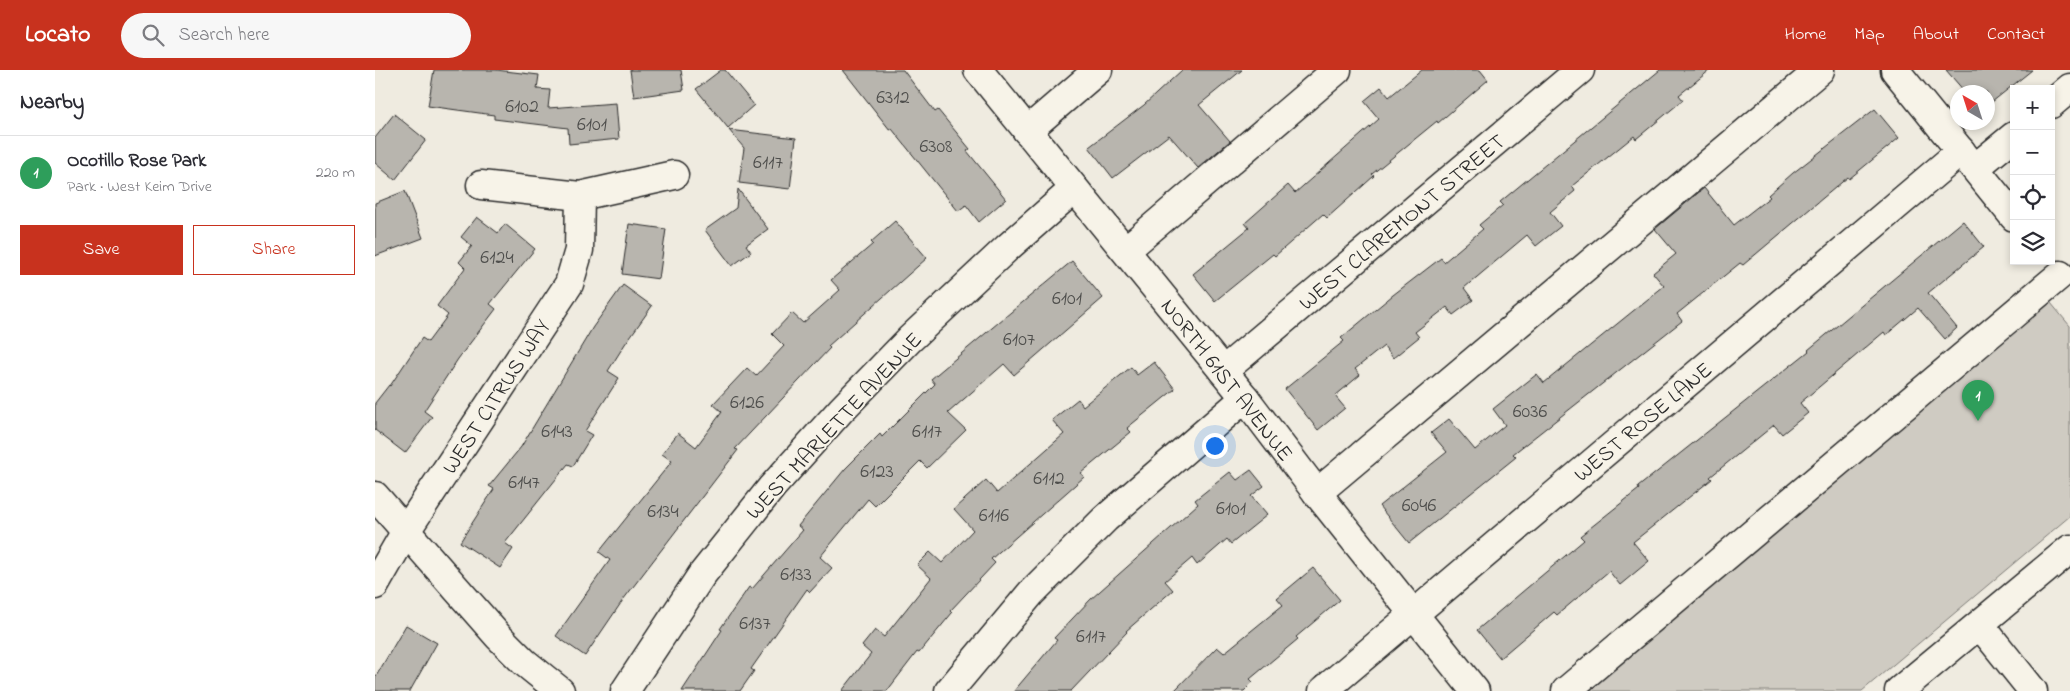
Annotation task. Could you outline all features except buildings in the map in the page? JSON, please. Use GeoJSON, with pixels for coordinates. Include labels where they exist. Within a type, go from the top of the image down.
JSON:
{"type":"FeatureCollection","features":[{"type":"Feature","properties":{"kind":"street","name":"NORTH 61ST AVENUE"},"geometry":{"type":"LineString","coordinates":[[978,70],[1245,398],[1475,691]]}},
{"type":"Feature","properties":{"kind":"street"},"geometry":{"type":"LineString","coordinates":[[1027,131],[1098,70]]}},
{"type":"Feature","properties":{"kind":"street"},"geometry":{"type":"LineString","coordinates":[[1126,250],[1337,70]]}},
{"type":"Feature","properties":{"kind":"street","name":"WEST CLAREMONT STREET"},"geometry":{"type":"LineString","coordinates":[[1223,371],[1580,70]]}},
{"type":"Feature","properties":{"kind":"street"},"geometry":{"type":"LineString","coordinates":[[1317,492],[1820,70]]}},
{"type":"Feature","properties":{"kind":"street"},"geometry":{"type":"LineString","coordinates":[[1895,70],[2010,212]]}},
{"type":"Feature","properties":{"kind":"street"},"geometry":{"type":"LineString","coordinates":[[2055,101],[2070,88]]}},
{"type":"Feature","properties":{"kind":"street","name":"WEST ROSE LANE"},"geometry":{"type":"LineString","coordinates":[[1323,691],[1414,614],[1968,160],[2010,138]]}},
{"type":"Feature","properties":{"kind":"street"},"geometry":{"type":"LineString","coordinates":[[481,185],[580,196],[674,175]]}},
{"type":"Feature","properties":{"kind":"street","name":"WEST MARLETTE AVENUE"},"geometry":{"type":"LineString","coordinates":[[625,691],[701,576],[778,480],[841,410],[910,340],[1007,248],[1074,188]]}},
{"type":"Feature","properties":{"kind":"street","name":"WEST CITRUS WAY"},"geometry":{"type":"LineString","coordinates":[[375,585],[405,531],[569,284],[579,250],[580,196]]}},
{"type":"Feature","properties":{"kind":"street"},"geometry":{"type":"LineString","coordinates":[[1566,691],[2060,274]]}},
{"type":"Feature","properties":{"kind":"street"},"geometry":{"type":"LineString","coordinates":[[949,691],[1031,593],[1105,520],[1245,398]]}},
{"type":"Feature","properties":{"kind":"street"},"geometry":{"type":"LineString","coordinates":[[375,496],[498,636],[523,662],[560,691]]}},
{"type":"Feature","properties":{"kind":"street"},"geometry":{"type":"LineString","coordinates":[[1899,691],[2070,549]]}},
{"type":"Feature","properties":{"kind":"street"},"geometry":{"type":"LineString","coordinates":[[1980,625],[2033,691]]}},
{"type":"Feature","properties":{"kind":"shaded area"},"geometry":{"type":"Polygon","coordinates":[[[2041,291],[2070,326],[2070,516],[1862,691],[1566,691],[2041,291]]]}},
{"type":"Feature","properties":{"kind":"place","name":"Ocotillo Rose Park"},"geometry":{"type":"Point","coordinates":[1978,421]}}]}
